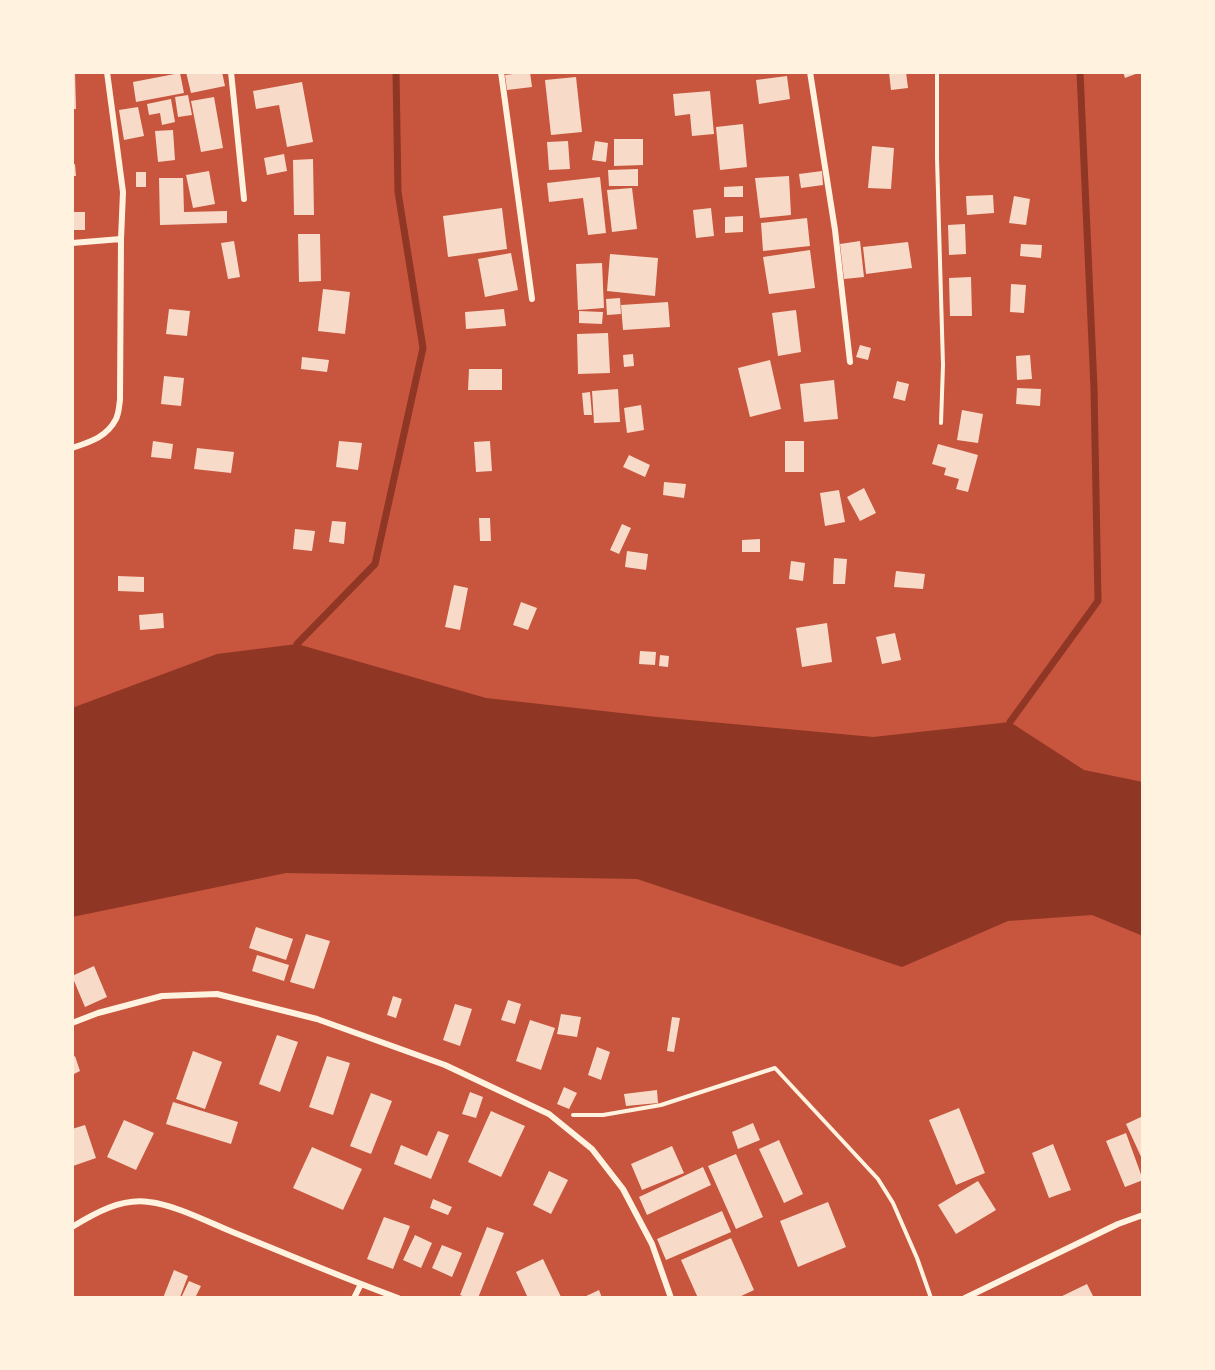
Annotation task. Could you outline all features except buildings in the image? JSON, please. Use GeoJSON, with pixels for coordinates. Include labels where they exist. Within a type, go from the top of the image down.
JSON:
{"type":"FeatureCollection","features":[{"type":"Feature","properties":{"kind":"street"},"geometry":{"type":"LineString","coordinates":[[72,448],[95,441],[108,431],[117,418],[120,400],[123,192],[107,72]]}},
{"type":"Feature","properties":{"kind":"street"},"geometry":{"type":"LineString","coordinates":[[231,72],[244,199]]}},
{"type":"Feature","properties":{"kind":"street"},"geometry":{"type":"LineString","coordinates":[[501,72],[532,299]]}},
{"type":"Feature","properties":{"kind":"street"},"geometry":{"type":"LineString","coordinates":[[810,72],[835,230],[850,362]]}},
{"type":"Feature","properties":{"kind":"street"},"geometry":{"type":"LineString","coordinates":[[72,243],[121,239]]}},
{"type":"Feature","properties":{"kind":"street"},"geometry":{"type":"LineString","coordinates":[[72,1023],[98,1013],[162,996],[217,994],[317,1019],[434,1061],[549,1114],[592,1149],[623,1189],[652,1245],[671,1298]]}},
{"type":"Feature","properties":{"kind":"street"},"geometry":{"type":"LineString","coordinates":[[72,1227],[97,1211],[122,1203],[148,1202],[181,1211],[398,1298]]}},
{"type":"Feature","properties":{"kind":"street"},"geometry":{"type":"LineString","coordinates":[[965,1298],[1118,1224],[1143,1215]]}},
{"type":"Feature","properties":{"kind":"street"},"geometry":{"type":"LineString","coordinates":[[354,1298],[360,1284]]}},
{"type":"Feature","properties":{"kind":"path"},"geometry":{"type":"LineString","coordinates":[[937,72],[943,365],[941,423]]}},
{"type":"Feature","properties":{"kind":"path"},"geometry":{"type":"LineString","coordinates":[[549,1114],[603,1115],[661,1105],[775,1068],[878,1179],[893,1203],[918,1258],[931,1298]]}},
{"type":"Feature","properties":{"kind":"shaded area"},"geometry":{"type":"Polygon","coordinates":[[[297,644],[486,698],[657,717],[873,737],[1010,722],[1084,770],[1143,782],[1143,936],[1092,915],[1008,921],[902,967],[637,879],[286,873],[72,917],[72,708],[217,654],[297,644]]]}},
{"type":"Feature","properties":{"kind":"waterway"},"geometry":{"type":"LineString","coordinates":[[297,644],[375,564],[423,348],[398,192],[396,72]]}},
{"type":"Feature","properties":{"kind":"waterway"},"geometry":{"type":"LineString","coordinates":[[1010,722],[1098,601],[1094,388],[1080,72]]}}]}
